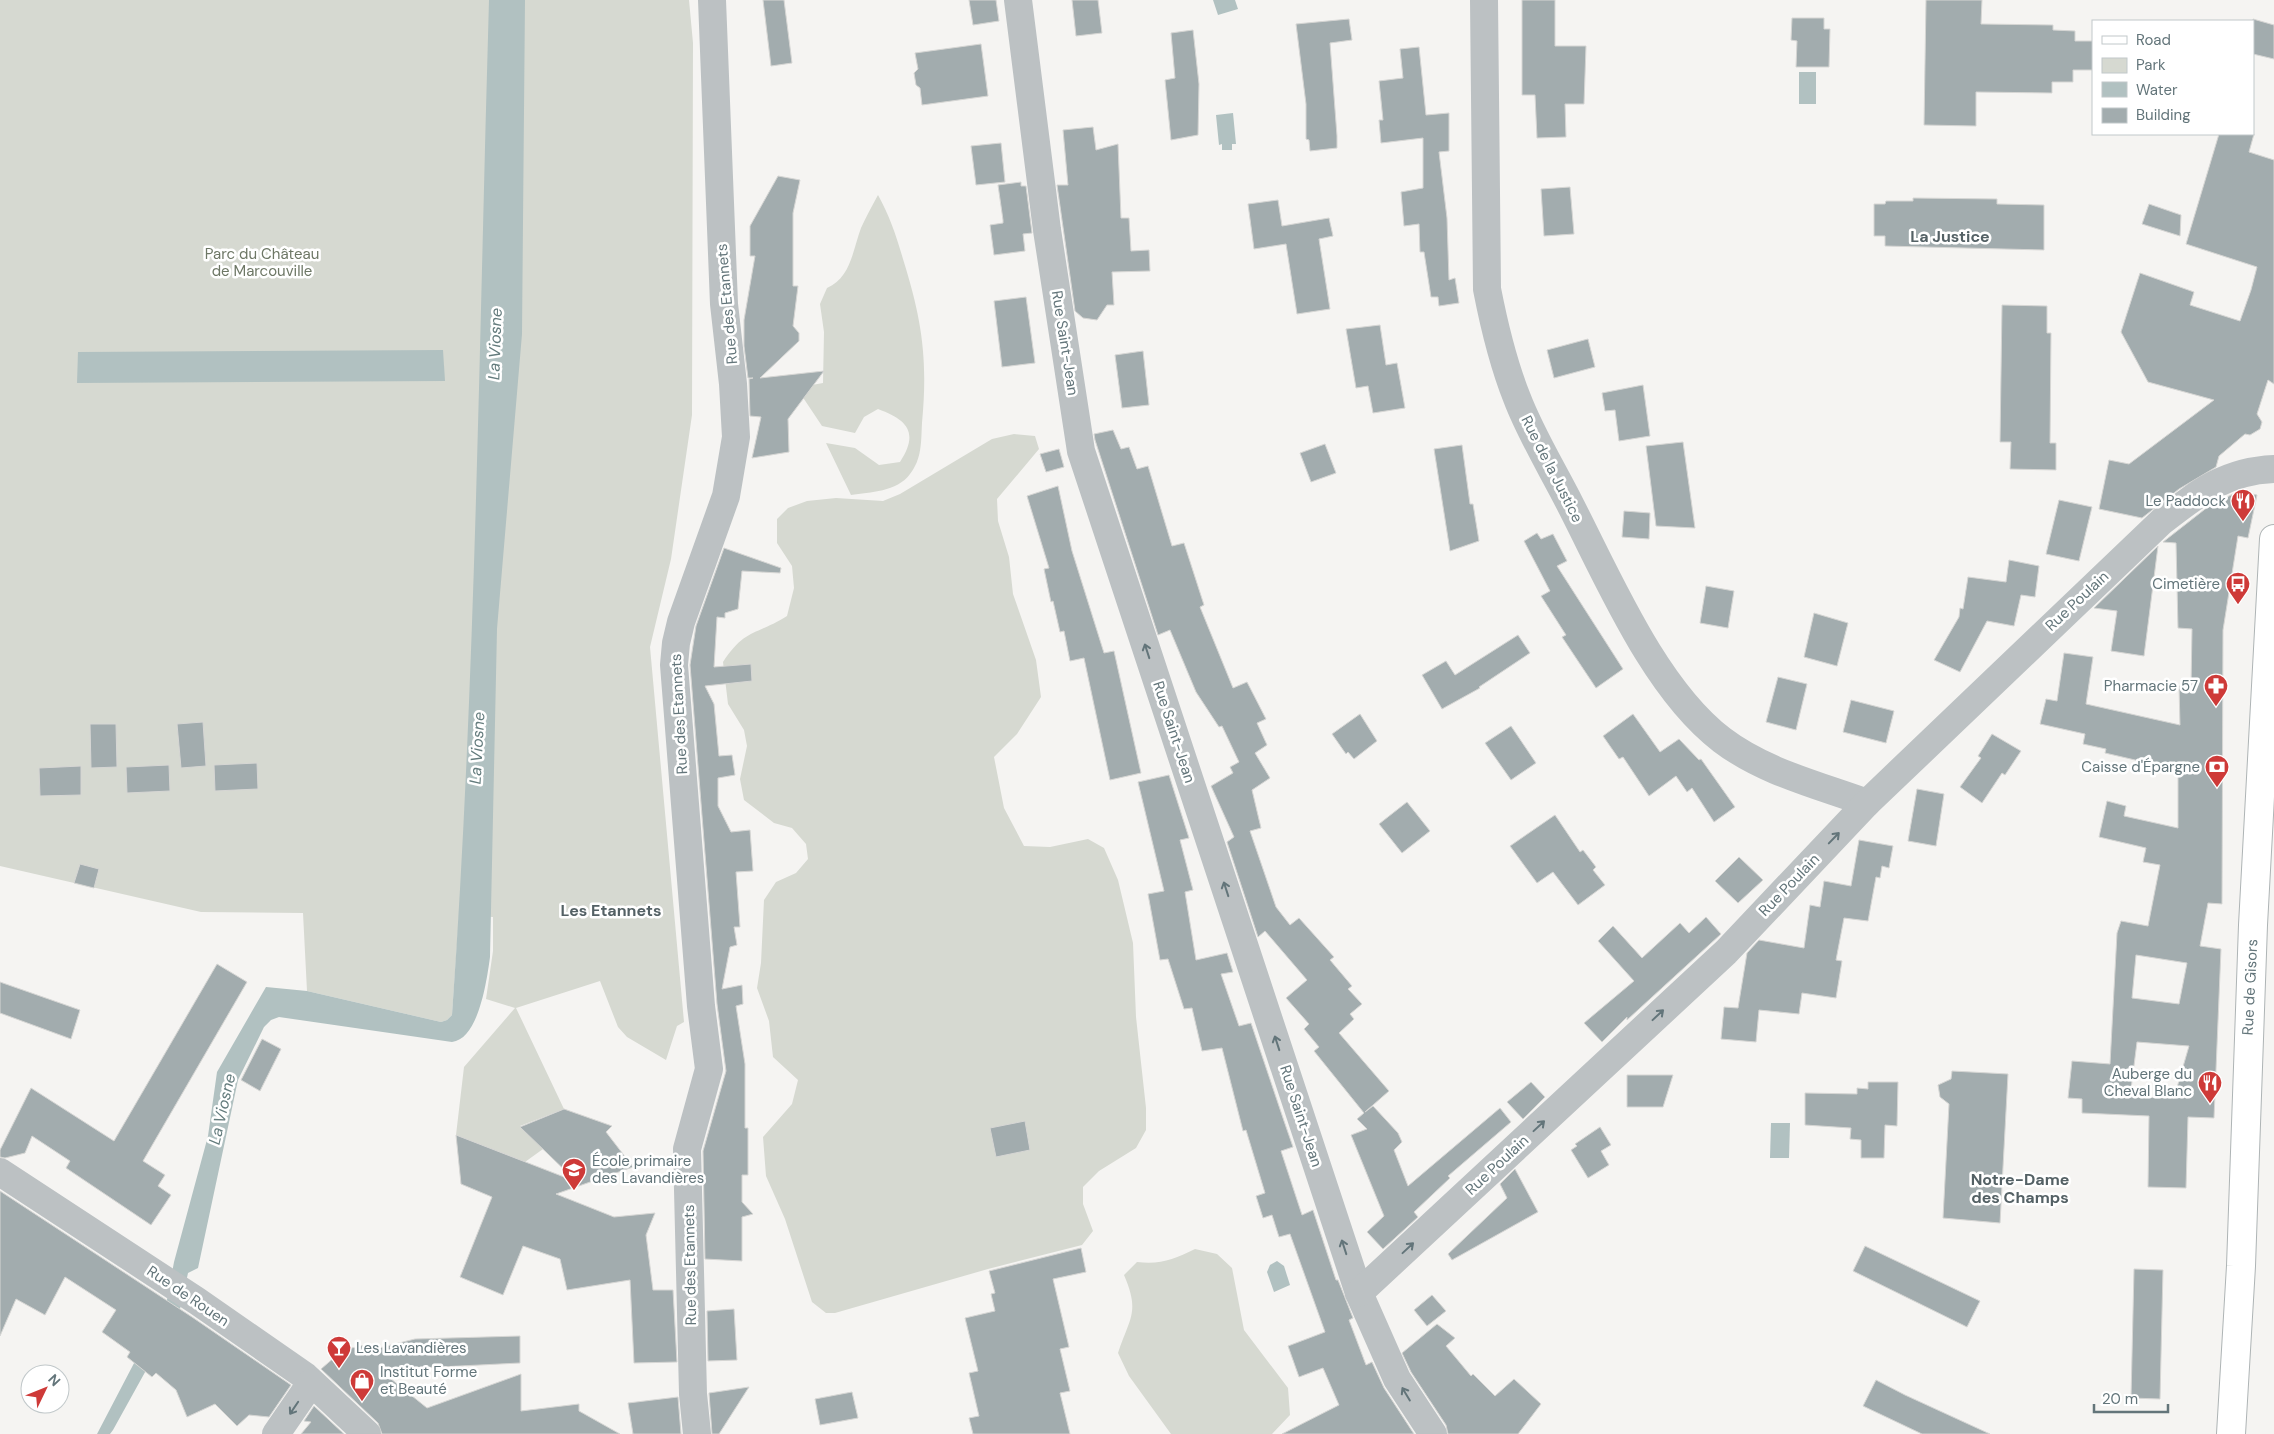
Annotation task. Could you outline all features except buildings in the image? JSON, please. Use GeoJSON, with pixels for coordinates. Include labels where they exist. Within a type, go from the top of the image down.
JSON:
{"type":"FeatureCollection","features":[{"type":"Feature","properties":{"kind":"main road","name":"Rue de Gisors"},"geometry":{"type":"LineString","coordinates":[[2231,1434],[2242,1266],[2248,1042],[2269,710],[2274,539]]}},
{"type":"Feature","properties":{"kind":"street","name":"Rue des Etannets"},"geometry":{"type":"LineString","coordinates":[[697,1434],[693,1394],[687,1149],[709,1069],[701,1006],[674,665],[676,643],[682,622],[726,496],[736,437],[733,384],[724,304],[712,0]]}},
{"type":"Feature","properties":{"kind":"street","name":"Rue Saint-Jean"},"geometry":{"type":"LineString","coordinates":[[1018,0],[1047,230],[1081,451],[1359,1294],[1397,1379],[1433,1434]]}},
{"type":"Feature","properties":{"kind":"street","name":"Rue de la Justice"},"geometry":{"type":"LineString","coordinates":[[1484,0],[1487,288],[1493,322],[1517,398],[1626,615],[1657,667],[1690,708],[1720,739],[1742,754],[1773,769],[1867,803]]}},
{"type":"Feature","properties":{"kind":"street","name":"Rue Poulain"},"geometry":{"type":"LineString","coordinates":[[1359,1294],[1726,952],[1867,803],[2161,522],[2195,495],[2220,480],[2254,470],[2274,469]]}},
{"type":"Feature","properties":{"kind":"street","name":"Rue de Rouen"},"geometry":{"type":"LineString","coordinates":[[0,1172],[197,1301],[311,1382],[367,1434]]}},
{"type":"Feature","properties":{"kind":"street"},"geometry":{"type":"LineString","coordinates":[[276,1434],[311,1382]]}},
{"type":"Feature","properties":{"kind":"green space","name":"Parc du Château de Marcouville"},"geometry":{"type":"Polygon","coordinates":[[[0,0],[689,0],[693,43],[692,415],[671,559],[650,647],[684,1022],[677,1026],[666,1060],[627,1037],[618,1027],[600,981],[516,1008],[564,1109],[520,1126],[543,1149],[525,1162],[456,1135],[464,1067],[515,1008],[486,999],[493,951],[493,917],[459,916],[452,1015],[447,1020],[441,1022],[307,991],[303,913],[201,912],[0,866],[0,0]]]}},
{"type":"Feature","properties":{"kind":"green space"},"geometry":{"type":"Polygon","coordinates":[[[878,195],[898,242],[910,281],[919,321],[924,359],[921,444],[917,462],[905,480],[891,488],[851,495],[826,443],[855,448],[879,465],[900,462],[909,443],[907,429],[897,418],[878,409],[864,417],[855,433],[822,426],[802,396],[801,387],[823,383],[824,332],[820,304],[827,288],[835,283],[846,270],[861,228],[878,195]]]}},
{"type":"Feature","properties":{"kind":"green space"},"geometry":{"type":"Polygon","coordinates":[[[1014,434],[1035,436],[1039,449],[997,499],[998,521],[1009,557],[1013,594],[1036,660],[1041,697],[1017,734],[994,757],[1004,808],[1024,846],[1050,847],[1088,839],[1104,848],[1118,880],[1133,943],[1136,1017],[1146,1108],[1146,1130],[1136,1148],[1099,1171],[1083,1187],[1083,1204],[1093,1231],[1082,1245],[988,1269],[835,1313],[826,1313],[812,1302],[785,1219],[766,1176],[763,1137],[792,1104],[798,1080],[773,1057],[769,1021],[757,988],[761,963],[764,900],[776,882],[796,873],[808,859],[806,844],[792,828],[774,823],[744,800],[740,779],[747,746],[744,730],[728,704],[723,662],[738,643],[752,633],[787,616],[794,588],[792,566],[777,543],[777,519],[788,508],[807,501],[836,498],[883,501],[900,494],[992,439],[1014,434]]]}},
{"type":"Feature","properties":{"kind":"green space"},"geometry":{"type":"Polygon","coordinates":[[[1195,1249],[1217,1254],[1232,1268],[1244,1330],[1288,1388],[1290,1415],[1272,1434],[1171,1434],[1129,1376],[1118,1353],[1132,1314],[1132,1298],[1124,1275],[1137,1262],[1153,1263],[1167,1260],[1195,1249]]]}},
{"type":"Feature","properties":{"kind":"water","name":"La Viosne"},"geometry":{"type":"Polygon","coordinates":[[[489,0],[525,0],[522,334],[497,629],[490,957],[484,993],[475,1020],[469,1031],[461,1038],[452,1042],[279,1017],[271,1020],[264,1027],[238,1080],[198,1268],[188,1273],[180,1309],[113,1430],[110,1434],[97,1434],[167,1300],[174,1262],[208,1136],[217,1072],[266,987],[307,991],[441,1022],[447,1020],[452,1015],[467,761],[472,634],[489,0]]]}},
{"type":"Feature","properties":{"kind":"water"},"geometry":{"type":"Polygon","coordinates":[[[1213,0],[1235,0],[1238,9],[1218,15],[1213,0]]]}},
{"type":"Feature","properties":{"kind":"water"},"geometry":{"type":"Polygon","coordinates":[[[1799,72],[1816,72],[1816,104],[1799,104],[1799,72]]]}},
{"type":"Feature","properties":{"kind":"water"},"geometry":{"type":"Polygon","coordinates":[[[1233,113],[1236,144],[1232,144],[1232,150],[1222,150],[1222,144],[1219,145],[1216,115],[1233,113]]]}},
{"type":"Feature","properties":{"kind":"water"},"geometry":{"type":"Polygon","coordinates":[[[443,350],[445,381],[77,383],[78,352],[443,350]]]}},
{"type":"Feature","properties":{"kind":"water"},"geometry":{"type":"Polygon","coordinates":[[[1771,1123],[1790,1123],[1789,1158],[1770,1158],[1771,1123]]]}},
{"type":"Feature","properties":{"kind":"water"},"geometry":{"type":"Polygon","coordinates":[[[1277,1261],[1284,1266],[1290,1285],[1274,1292],[1267,1272],[1270,1265],[1277,1261]]]}},
{"type":"Feature","properties":{"kind":"place","name":"Le Paddock"},"geometry":{"type":"Point","coordinates":[2243,522]}},
{"type":"Feature","properties":{"kind":"place","name":"Cimetière"},"geometry":{"type":"Point","coordinates":[2238,605]}},
{"type":"Feature","properties":{"kind":"place","name":"Pharmacie 57"},"geometry":{"type":"Point","coordinates":[2216,707]}},
{"type":"Feature","properties":{"kind":"place","name":"Caisse d'Épargne"},"geometry":{"type":"Point","coordinates":[2217,788]}},
{"type":"Feature","properties":{"kind":"place","name":"Auberge du Cheval Blanc"},"geometry":{"type":"Point","coordinates":[2210,1104]}},
{"type":"Feature","properties":{"kind":"place","name":"École primaire des Lavandières"},"geometry":{"type":"Point","coordinates":[574,1191]}},
{"type":"Feature","properties":{"kind":"place","name":"Les Lavandières"},"geometry":{"type":"Point","coordinates":[339,1369]}},
{"type":"Feature","properties":{"kind":"place","name":"Institut Forme et Beauté"},"geometry":{"type":"Point","coordinates":[362,1402]}},
{"type":"Feature","properties":{"kind":"district","name":"La Justice"},"geometry":{"type":"Point","coordinates":[1950,236]}},
{"type":"Feature","properties":{"kind":"district","name":"Les Etannets"},"geometry":{"type":"Point","coordinates":[611,910]}},
{"type":"Feature","properties":{"kind":"district","name":"Notre-Dame des Champs"},"geometry":{"type":"Point","coordinates":[2020,1188]}}]}
